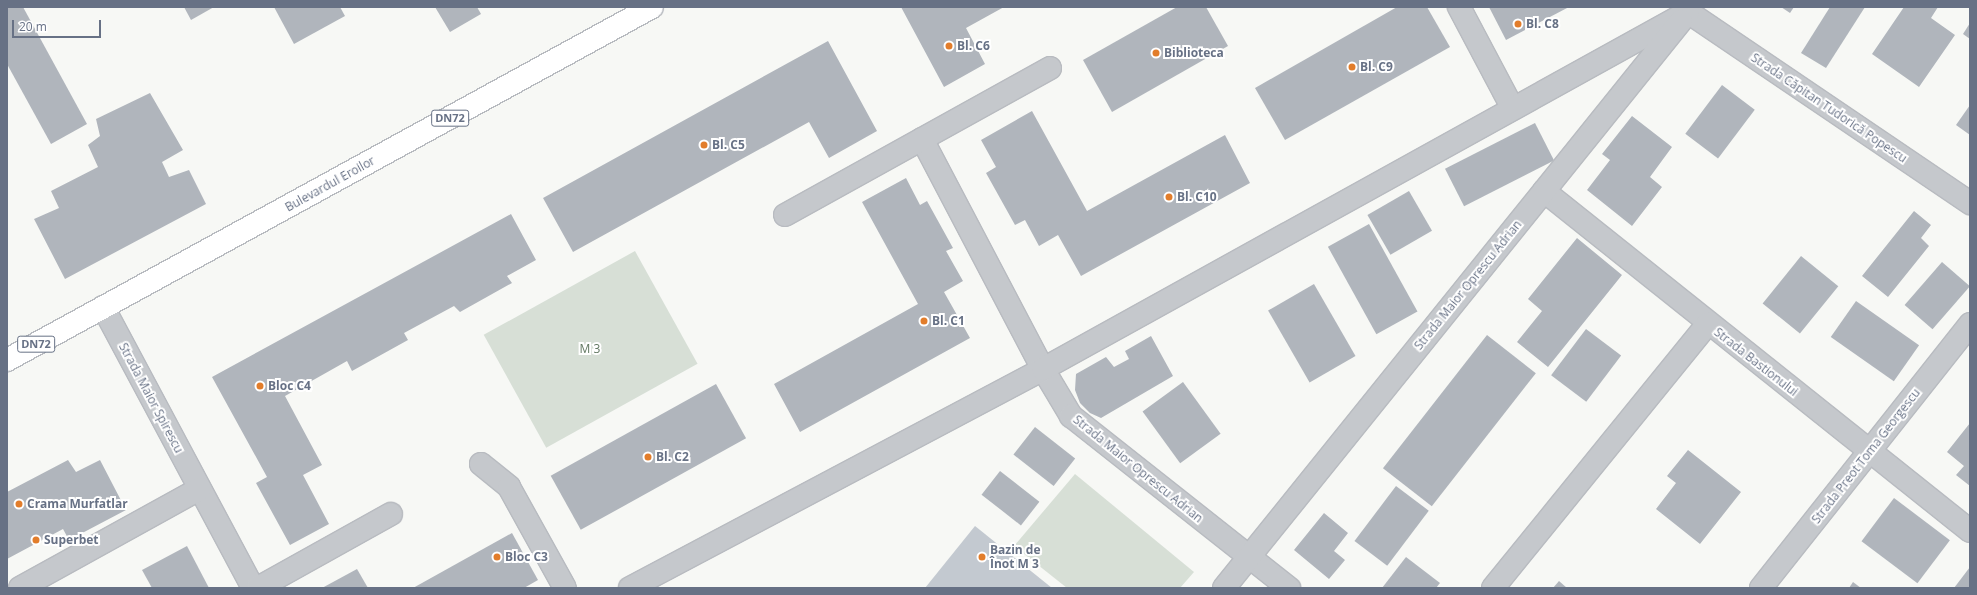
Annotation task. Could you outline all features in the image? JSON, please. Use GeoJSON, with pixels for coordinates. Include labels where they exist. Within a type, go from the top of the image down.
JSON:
{"type":"FeatureCollection","features":[{"type":"Feature","properties":{"kind":"main road","name":"Bulevardul Eroilor"},"geometry":{"type":"LineString","coordinates":[[7,360],[652,7]]}},
{"type":"Feature","properties":{"kind":"street"},"geometry":{"type":"LineString","coordinates":[[1459,7],[1514,109]]}},
{"type":"Feature","properties":{"kind":"street"},"geometry":{"type":"LineString","coordinates":[[630,588],[1043,369],[1514,109],[1690,9]]}},
{"type":"Feature","properties":{"kind":"street","name":"Strada Maior Oprescu Adrian"},"geometry":{"type":"LineString","coordinates":[[1224,588],[1247,557],[1690,9]]}},
{"type":"Feature","properties":{"kind":"street","name":"Strada Căpitan Tudorică Popescu"},"geometry":{"type":"LineString","coordinates":[[1690,9],[1970,204]]}},
{"type":"Feature","properties":{"kind":"street"},"geometry":{"type":"LineString","coordinates":[[786,215],[1050,68]]}},
{"type":"Feature","properties":{"kind":"street","name":"Strada Maior Oprescu Adrian"},"geometry":{"type":"LineString","coordinates":[[922,139],[1043,369],[1071,416],[1247,557],[1289,588]]}},
{"type":"Feature","properties":{"kind":"street","name":"Strada Bastionului"},"geometry":{"type":"LineString","coordinates":[[1544,191],[1970,530]]}},
{"type":"Feature","properties":{"kind":"street","name":"Strada Maior Spirescu"},"geometry":{"type":"LineString","coordinates":[[102,307],[253,588]]}},
{"type":"Feature","properties":{"kind":"street"},"geometry":{"type":"LineString","coordinates":[[1493,588],[1708,323]]}},
{"type":"Feature","properties":{"kind":"street","name":"Strada Preot Toma Georgescu"},"geometry":{"type":"LineString","coordinates":[[1761,588],[1970,324]]}},
{"type":"Feature","properties":{"kind":"street"},"geometry":{"type":"LineString","coordinates":[[481,464],[509,487],[565,588]]}},
{"type":"Feature","properties":{"kind":"street"},"geometry":{"type":"LineString","coordinates":[[20,588],[199,489]]}},
{"type":"Feature","properties":{"kind":"street"},"geometry":{"type":"LineString","coordinates":[[258,588],[391,514]]}},
{"type":"Feature","properties":{"kind":"green space","name":"M 3"},"geometry":{"type":"Polygon","coordinates":[[[635,251],[698,364],[546,448],[484,335],[635,251]]]}},
{"type":"Feature","properties":{"kind":"green space"},"geometry":{"type":"Polygon","coordinates":[[[1075,474],[1194,572],[1180,588],[1067,588],[1014,546],[1075,474]]]}},
{"type":"Feature","properties":{"kind":"shaded area","name":"Bazin de Înot M 3"},"geometry":{"type":"Polygon","coordinates":[[[975,526],[1052,588],[925,588],[975,526]]]}},
{"type":"Feature","properties":{"kind":"building"},"geometry":{"type":"Polygon","coordinates":[[[7,7],[23,7],[87,124],[51,144],[7,64],[7,7]]]}},
{"type":"Feature","properties":{"kind":"building"},"geometry":{"type":"Polygon","coordinates":[[[184,7],[214,7],[191,20],[184,7]]]}},
{"type":"Feature","properties":{"kind":"building"},"geometry":{"type":"Polygon","coordinates":[[[274,7],[340,7],[345,16],[294,44],[274,7]]]}},
{"type":"Feature","properties":{"kind":"building"},"geometry":{"type":"Polygon","coordinates":[[[435,7],[477,7],[481,14],[450,32],[435,7]]]}},
{"type":"Feature","properties":{"kind":"building","name":"Bl. C6"},"geometry":{"type":"Polygon","coordinates":[[[901,7],[1004,7],[966,28],[985,64],[944,87],[901,7]]]}},
{"type":"Feature","properties":{"kind":"building","name":"Biblioteca"},"geometry":{"type":"Polygon","coordinates":[[[1177,7],[1206,7],[1228,46],[1112,112],[1083,60],[1177,7]]]}},
{"type":"Feature","properties":{"kind":"building","name":"Bl. C9"},"geometry":{"type":"Polygon","coordinates":[[[1397,7],[1427,7],[1450,47],[1285,140],[1255,88],[1397,7]]]}},
{"type":"Feature","properties":{"kind":"building","name":"Bl. C8"},"geometry":{"type":"Polygon","coordinates":[[[1489,7],[1569,7],[1506,40],[1489,7]]]}},
{"type":"Feature","properties":{"kind":"building"},"geometry":{"type":"Polygon","coordinates":[[[1781,7],[1794,7],[1790,13],[1781,7]]]}},
{"type":"Feature","properties":{"kind":"building"},"geometry":{"type":"Polygon","coordinates":[[[1830,7],[1865,7],[1826,68],[1801,53],[1830,7]]]}},
{"type":"Feature","properties":{"kind":"building"},"geometry":{"type":"Polygon","coordinates":[[[1904,7],[1938,7],[1931,18],[1955,35],[1919,87],[1872,54],[1904,7]]]}},
{"type":"Feature","properties":{"kind":"building"},"geometry":{"type":"Polygon","coordinates":[[[1970,23],[1970,39],[1963,34],[1970,23]]]}},
{"type":"Feature","properties":{"kind":"building","name":"Bl. C5"},"geometry":{"type":"Polygon","coordinates":[[[828,41],[877,131],[829,158],[809,122],[573,252],[543,198],[828,41]]]}},
{"type":"Feature","properties":{"kind":"building"},"geometry":{"type":"Polygon","coordinates":[[[1722,85],[1755,110],[1718,158],[1685,134],[1722,85]]]}},
{"type":"Feature","properties":{"kind":"building"},"geometry":{"type":"Polygon","coordinates":[[[150,93],[183,150],[162,162],[169,177],[189,170],[206,204],[65,279],[34,219],[59,208],[51,191],[98,167],[88,145],[100,136],[96,119],[150,93]]]}},
{"type":"Feature","properties":{"kind":"building"},"geometry":{"type":"Polygon","coordinates":[[[1970,105],[1970,135],[1956,125],[1970,105]]]}},
{"type":"Feature","properties":{"kind":"building","name":"Bl. C10"},"geometry":{"type":"Polygon","coordinates":[[[1032,111],[1087,211],[1225,135],[1250,183],[1081,276],[1058,235],[1039,246],[1025,220],[1015,225],[986,173],[996,167],[981,140],[1032,111]]]}},
{"type":"Feature","properties":{"kind":"building"},"geometry":{"type":"Polygon","coordinates":[[[1632,116],[1672,147],[1650,177],[1662,187],[1632,226],[1587,190],[1610,160],[1602,154],[1632,116]]]}},
{"type":"Feature","properties":{"kind":"building"},"geometry":{"type":"Polygon","coordinates":[[[1535,123],[1554,160],[1464,206],[1445,169],[1535,123]]]}},
{"type":"Feature","properties":{"kind":"building","name":"Bl. C1"},"geometry":{"type":"Polygon","coordinates":[[[906,178],[920,205],[927,201],[953,248],[946,251],[963,281],[944,292],[970,338],[800,432],[774,384],[918,304],[862,202],[906,178]]]}},
{"type":"Feature","properties":{"kind":"building"},"geometry":{"type":"Polygon","coordinates":[[[1409,191],[1432,231],[1390,255],[1367,215],[1409,191]]]}},
{"type":"Feature","properties":{"kind":"building"},"geometry":{"type":"Polygon","coordinates":[[[1914,211],[1931,225],[1921,238],[1929,246],[1888,297],[1862,276],[1914,211]]]}},
{"type":"Feature","properties":{"kind":"building","name":"Bloc C4"},"geometry":{"type":"Polygon","coordinates":[[[511,214],[536,260],[507,276],[512,283],[460,312],[454,306],[404,333],[408,340],[352,371],[347,361],[285,396],[322,465],[303,475],[329,524],[290,545],[256,483],[267,477],[212,377],[511,214]]]}},
{"type":"Feature","properties":{"kind":"building"},"geometry":{"type":"Polygon","coordinates":[[[1369,224],[1417,311],[1376,334],[1328,247],[1369,224]]]}},
{"type":"Feature","properties":{"kind":"building"},"geometry":{"type":"Polygon","coordinates":[[[1577,238],[1622,275],[1548,367],[1517,342],[1542,311],[1528,299],[1577,238]]]}},
{"type":"Feature","properties":{"kind":"building"},"geometry":{"type":"Polygon","coordinates":[[[1801,256],[1838,286],[1800,334],[1763,303],[1801,256]]]}},
{"type":"Feature","properties":{"kind":"building"},"geometry":{"type":"Polygon","coordinates":[[[1942,262],[1970,286],[1933,329],[1905,305],[1942,262]]]}},
{"type":"Feature","properties":{"kind":"building"},"geometry":{"type":"Polygon","coordinates":[[[1314,284],[1356,356],[1310,382],[1268,310],[1314,284]]]}},
{"type":"Feature","properties":{"kind":"building"},"geometry":{"type":"Polygon","coordinates":[[[1856,301],[1919,345],[1894,381],[1831,337],[1856,301]]]}},
{"type":"Feature","properties":{"kind":"building"},"geometry":{"type":"Polygon","coordinates":[[[1586,329],[1621,355],[1586,402],[1551,375],[1586,329]]]}},
{"type":"Feature","properties":{"kind":"building"},"geometry":{"type":"Polygon","coordinates":[[[1487,335],[1536,373],[1432,506],[1383,468],[1487,335]]]}},
{"type":"Feature","properties":{"kind":"building"},"geometry":{"type":"Polygon","coordinates":[[[1151,336],[1173,376],[1101,418],[1090,413],[1080,403],[1075,390],[1076,374],[1106,357],[1114,367],[1129,359],[1125,351],[1151,336]]]}},
{"type":"Feature","properties":{"kind":"building"},"geometry":{"type":"Polygon","coordinates":[[[1183,382],[1221,434],[1180,463],[1143,411],[1183,382]]]}},
{"type":"Feature","properties":{"kind":"building","name":"Bl. C2"},"geometry":{"type":"Polygon","coordinates":[[[716,384],[746,438],[581,530],[551,476],[716,384]]]}},
{"type":"Feature","properties":{"kind":"building"},"geometry":{"type":"Polygon","coordinates":[[[1970,423],[1970,486],[1956,475],[1964,466],[1947,452],[1970,423]]]}},
{"type":"Feature","properties":{"kind":"building"},"geometry":{"type":"Polygon","coordinates":[[[1035,427],[1075,458],[1054,486],[1013,455],[1035,427]]]}},
{"type":"Feature","properties":{"kind":"building"},"geometry":{"type":"Polygon","coordinates":[[[1688,450],[1741,492],[1700,544],[1656,509],[1676,483],[1667,476],[1688,450]]]}},
{"type":"Feature","properties":{"kind":"building"},"geometry":{"type":"Polygon","coordinates":[[[68,460],[76,472],[100,460],[126,510],[69,540],[63,529],[7,559],[7,492],[68,460]]]}},
{"type":"Feature","properties":{"kind":"building"},"geometry":{"type":"Polygon","coordinates":[[[1000,471],[1039,502],[1021,525],[982,495],[1000,471]]]}},
{"type":"Feature","properties":{"kind":"building"},"geometry":{"type":"Polygon","coordinates":[[[1396,486],[1429,511],[1387,566],[1354,541],[1396,486]]]}},
{"type":"Feature","properties":{"kind":"building"},"geometry":{"type":"Polygon","coordinates":[[[1894,498],[1950,540],[1917,583],[1862,541],[1894,498]]]}},
{"type":"Feature","properties":{"kind":"building"},"geometry":{"type":"Polygon","coordinates":[[[1324,513],[1348,533],[1334,551],[1345,560],[1329,579],[1294,550],[1324,513]]]}},
{"type":"Feature","properties":{"kind":"building","name":"Bloc C3"},"geometry":{"type":"Polygon","coordinates":[[[512,533],[538,580],[524,588],[413,588],[512,533]]]}},
{"type":"Feature","properties":{"kind":"building"},"geometry":{"type":"Polygon","coordinates":[[[187,546],[209,588],[152,588],[142,570],[187,546]]]}},
{"type":"Feature","properties":{"kind":"building"},"geometry":{"type":"Polygon","coordinates":[[[1406,557],[1440,583],[1436,588],[1382,588],[1406,557]]]}},
{"type":"Feature","properties":{"kind":"building"},"geometry":{"type":"Polygon","coordinates":[[[1970,567],[1970,588],[1954,588],[1970,567]]]}},
{"type":"Feature","properties":{"kind":"building"},"geometry":{"type":"Polygon","coordinates":[[[357,569],[368,588],[322,588],[357,569]]]}},
{"type":"Feature","properties":{"kind":"building"},"geometry":{"type":"Polygon","coordinates":[[[1559,581],[1567,588],[1553,588],[1559,581]]]}},
{"type":"Feature","properties":{"kind":"building"},"geometry":{"type":"Polygon","coordinates":[[[1853,582],[1861,588],[1849,588],[1853,582]]]}},
{"type":"Feature","properties":{"kind":"place","name":"Bl. C8"},"geometry":{"type":"Point","coordinates":[1518,24]}},
{"type":"Feature","properties":{"kind":"place","name":"Bl. C6"},"geometry":{"type":"Point","coordinates":[949,46]}},
{"type":"Feature","properties":{"kind":"place","name":"Biblioteca"},"geometry":{"type":"Point","coordinates":[1156,53]}},
{"type":"Feature","properties":{"kind":"place","name":"Bl. C9"},"geometry":{"type":"Point","coordinates":[1352,67]}},
{"type":"Feature","properties":{"kind":"place","name":"Bl. C5"},"geometry":{"type":"Point","coordinates":[704,145]}},
{"type":"Feature","properties":{"kind":"place","name":"Bl. C10"},"geometry":{"type":"Point","coordinates":[1169,197]}},
{"type":"Feature","properties":{"kind":"place","name":"Bl. C1"},"geometry":{"type":"Point","coordinates":[924,321]}},
{"type":"Feature","properties":{"kind":"place","name":"Bloc C4"},"geometry":{"type":"Point","coordinates":[260,386]}},
{"type":"Feature","properties":{"kind":"place","name":"Bl. C2"},"geometry":{"type":"Point","coordinates":[648,457]}},
{"type":"Feature","properties":{"kind":"place","name":"Crama Murfatlar"},"geometry":{"type":"Point","coordinates":[19,504]}},
{"type":"Feature","properties":{"kind":"place","name":"Superbet"},"geometry":{"type":"Point","coordinates":[36,540]}},
{"type":"Feature","properties":{"kind":"place","name":"Bloc C3"},"geometry":{"type":"Point","coordinates":[497,557]}},
{"type":"Feature","properties":{"kind":"place","name":"Bazin de Înot M 3"},"geometry":{"type":"Point","coordinates":[982,557]}}]}
